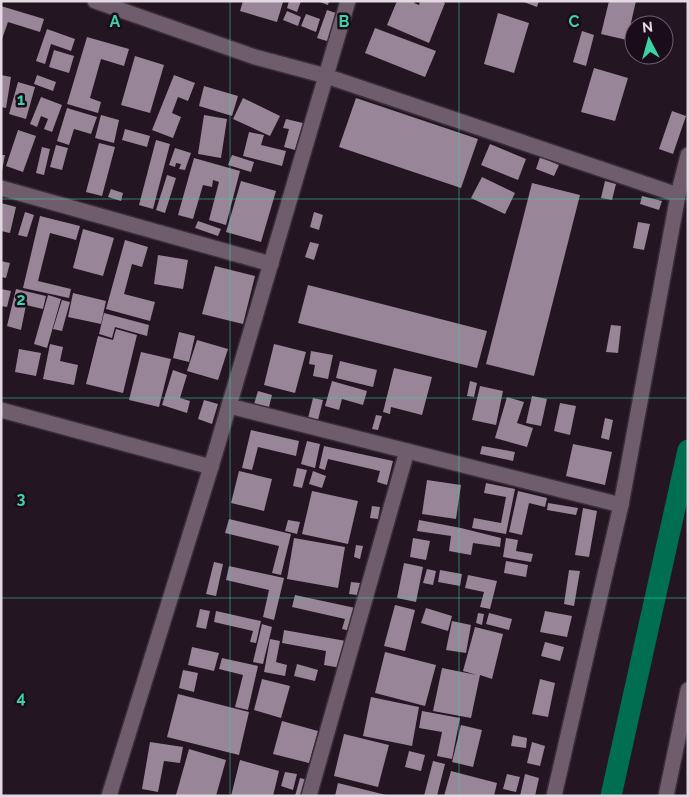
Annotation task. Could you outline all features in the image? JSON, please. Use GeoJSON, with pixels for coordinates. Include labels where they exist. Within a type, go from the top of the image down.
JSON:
{"type":"FeatureCollection","features":[{"type":"Feature","properties":{"kind":"street"},"geometry":{"type":"LineString","coordinates":[[95,1],[254,56],[326,76],[678,195]]}},
{"type":"Feature","properties":{"kind":"street"},"geometry":{"type":"LineString","coordinates":[[109,796],[211,467],[348,1]]}},
{"type":"Feature","properties":{"kind":"street"},"geometry":{"type":"LineString","coordinates":[[554,796],[621,505],[678,195],[688,155]]}},
{"type":"Feature","properties":{"kind":"street"},"geometry":{"type":"LineString","coordinates":[[1,188],[271,264]]}},
{"type":"Feature","properties":{"kind":"street"},"geometry":{"type":"LineString","coordinates":[[229,406],[621,505]]}},
{"type":"Feature","properties":{"kind":"street"},"geometry":{"type":"LineString","coordinates":[[1,410],[211,467]]}},
{"type":"Feature","properties":{"kind":"street"},"geometry":{"type":"LineString","coordinates":[[309,796],[407,451]]}},
{"type":"Feature","properties":{"kind":"street"},"geometry":{"type":"LineString","coordinates":[[666,796],[688,690]]}},
{"type":"Feature","properties":{"kind":"building"},"geometry":{"type":"Polygon","coordinates":[[[243,1],[283,2],[277,22],[240,11],[243,1]]]}},
{"type":"Feature","properties":{"kind":"building"},"geometry":{"type":"Polygon","coordinates":[[[289,1],[301,1],[297,12],[287,8],[289,1]]]}},
{"type":"Feature","properties":{"kind":"building"},"geometry":{"type":"Polygon","coordinates":[[[317,1],[329,1],[328,5],[317,1]]]}},
{"type":"Feature","properties":{"kind":"building"},"geometry":{"type":"Polygon","coordinates":[[[397,1],[415,1],[414,3],[419,5],[420,1],[441,1],[445,3],[429,43],[387,25],[397,1]]]}},
{"type":"Feature","properties":{"kind":"building"},"geometry":{"type":"Polygon","coordinates":[[[521,1],[539,1],[537,7],[521,1]]]}},
{"type":"Feature","properties":{"kind":"building"},"geometry":{"type":"Polygon","coordinates":[[[609,1],[636,1],[633,15],[624,15],[624,39],[601,34],[609,1]]]}},
{"type":"Feature","properties":{"kind":"building"},"geometry":{"type":"Polygon","coordinates":[[[1,6],[44,19],[40,32],[8,22],[1,42],[1,6]]]}},
{"type":"Feature","properties":{"kind":"building"},"geometry":{"type":"Polygon","coordinates":[[[327,10],[339,14],[330,42],[317,38],[327,10]]]}},
{"type":"Feature","properties":{"kind":"building"},"geometry":{"type":"Polygon","coordinates":[[[287,11],[301,17],[298,26],[283,20],[287,11]]]}},
{"type":"Feature","properties":{"kind":"building"},"geometry":{"type":"Polygon","coordinates":[[[498,13],[529,23],[514,73],[484,64],[498,13]]]}},
{"type":"Feature","properties":{"kind":"building"},"geometry":{"type":"Polygon","coordinates":[[[306,14],[320,19],[316,32],[301,26],[306,14]]]}},
{"type":"Feature","properties":{"kind":"building"},"geometry":{"type":"Polygon","coordinates":[[[375,28],[436,51],[425,77],[365,53],[375,28]]]}},
{"type":"Feature","properties":{"kind":"building"},"geometry":{"type":"Polygon","coordinates":[[[47,29],[75,39],[71,51],[51,44],[45,64],[36,61],[47,29]]]}},
{"type":"Feature","properties":{"kind":"building"},"geometry":{"type":"Polygon","coordinates":[[[582,31],[594,35],[586,66],[573,62],[582,31]]]}},
{"type":"Feature","properties":{"kind":"building"},"geometry":{"type":"Polygon","coordinates":[[[87,37],[129,49],[124,66],[101,59],[90,98],[101,102],[98,113],[67,104],[87,37]]]}},
{"type":"Feature","properties":{"kind":"building"},"geometry":{"type":"Polygon","coordinates":[[[54,50],[74,56],[69,73],[49,67],[54,50]]]}},
{"type":"Feature","properties":{"kind":"building"},"geometry":{"type":"Polygon","coordinates":[[[135,56],[164,65],[150,113],[121,105],[135,56]]]}},
{"type":"Feature","properties":{"kind":"building"},"geometry":{"type":"Polygon","coordinates":[[[594,68],[628,78],[615,121],[581,112],[594,68]]]}},
{"type":"Feature","properties":{"kind":"building"},"geometry":{"type":"Polygon","coordinates":[[[1,75],[11,77],[6,108],[1,107],[1,75]]]}},
{"type":"Feature","properties":{"kind":"building"},"geometry":{"type":"Polygon","coordinates":[[[37,75],[56,82],[53,91],[34,84],[37,75]]]}},
{"type":"Feature","properties":{"kind":"building"},"geometry":{"type":"Polygon","coordinates":[[[174,75],[195,83],[188,101],[178,97],[172,113],[181,117],[173,138],[152,130],[174,75]]]}},
{"type":"Feature","properties":{"kind":"building"},"geometry":{"type":"Polygon","coordinates":[[[18,82],[35,87],[26,119],[9,114],[18,82]]]}},
{"type":"Feature","properties":{"kind":"building"},"geometry":{"type":"Polygon","coordinates":[[[204,86],[238,96],[232,116],[199,106],[204,86]]]}},
{"type":"Feature","properties":{"kind":"building"},"geometry":{"type":"Polygon","coordinates":[[[41,97],[62,105],[52,132],[44,129],[48,119],[41,116],[37,127],[30,124],[41,97]]]}},
{"type":"Feature","properties":{"kind":"building"},"geometry":{"type":"Polygon","coordinates":[[[243,98],[280,116],[270,136],[233,119],[243,98]]]}},
{"type":"Feature","properties":{"kind":"building"},"geometry":{"type":"Polygon","coordinates":[[[356,98],[478,139],[461,188],[339,147],[356,98]]]}},
{"type":"Feature","properties":{"kind":"building"},"geometry":{"type":"Polygon","coordinates":[[[67,108],[97,117],[91,134],[74,129],[69,145],[57,141],[67,108]]]}},
{"type":"Feature","properties":{"kind":"building"},"geometry":{"type":"Polygon","coordinates":[[[672,111],[686,116],[673,154],[659,149],[672,111]]]}},
{"type":"Feature","properties":{"kind":"building"},"geometry":{"type":"Polygon","coordinates":[[[101,115],[119,120],[114,143],[95,138],[101,115]]]}},
{"type":"Feature","properties":{"kind":"building"},"geometry":{"type":"Polygon","coordinates":[[[204,115],[227,119],[221,158],[198,154],[204,115]]]}},
{"type":"Feature","properties":{"kind":"building"},"geometry":{"type":"Polygon","coordinates":[[[286,119],[303,123],[295,150],[284,147],[289,129],[283,128],[286,119]]]}},
{"type":"Feature","properties":{"kind":"building"},"geometry":{"type":"Polygon","coordinates":[[[125,129],[150,136],[147,147],[122,140],[125,129]]]}},
{"type":"Feature","properties":{"kind":"building"},"geometry":{"type":"Polygon","coordinates":[[[18,130],[36,136],[23,172],[6,166],[18,130]]]}},
{"type":"Feature","properties":{"kind":"building"},"geometry":{"type":"Polygon","coordinates":[[[249,132],[264,135],[261,145],[286,151],[282,166],[243,156],[249,132]]]}},
{"type":"Feature","properties":{"kind":"building"},"geometry":{"type":"Polygon","coordinates":[[[156,140],[170,144],[153,209],[139,205],[156,140]]]}},
{"type":"Feature","properties":{"kind":"building"},"geometry":{"type":"Polygon","coordinates":[[[99,143],[115,147],[102,196],[86,192],[99,143]]]}},
{"type":"Feature","properties":{"kind":"building"},"geometry":{"type":"Polygon","coordinates":[[[490,144],[526,159],[518,180],[481,165],[490,144]]]}},
{"type":"Feature","properties":{"kind":"building"},"geometry":{"type":"Polygon","coordinates":[[[56,145],[68,148],[62,170],[50,167],[56,145]]]}},
{"type":"Feature","properties":{"kind":"building"},"geometry":{"type":"Polygon","coordinates":[[[42,147],[50,149],[44,175],[36,173],[42,147]]]}},
{"type":"Feature","properties":{"kind":"building"},"geometry":{"type":"Polygon","coordinates":[[[175,148],[191,153],[185,170],[179,169],[181,164],[176,163],[175,167],[169,165],[175,148]]]}},
{"type":"Feature","properties":{"kind":"building"},"geometry":{"type":"Polygon","coordinates":[[[1,155],[5,155],[2,171],[1,171],[1,155]]]}},
{"type":"Feature","properties":{"kind":"building"},"geometry":{"type":"Polygon","coordinates":[[[232,155],[254,162],[251,172],[228,165],[232,155]]]}},
{"type":"Feature","properties":{"kind":"building"},"geometry":{"type":"Polygon","coordinates":[[[540,157],[559,165],[554,176],[536,169],[540,157]]]}},
{"type":"Feature","properties":{"kind":"building"},"geometry":{"type":"Polygon","coordinates":[[[194,158],[240,171],[226,225],[209,220],[219,182],[213,180],[212,187],[203,185],[193,219],[178,215],[194,158]]]}},
{"type":"Feature","properties":{"kind":"building"},"geometry":{"type":"Polygon","coordinates":[[[167,175],[176,178],[165,213],[156,210],[167,175]]]}},
{"type":"Feature","properties":{"kind":"building"},"geometry":{"type":"Polygon","coordinates":[[[482,177],[515,193],[505,214],[471,198],[482,177]]]}},
{"type":"Feature","properties":{"kind":"building"},"geometry":{"type":"Polygon","coordinates":[[[241,181],[276,191],[261,242],[226,232],[241,181]]]}},
{"type":"Feature","properties":{"kind":"building"},"geometry":{"type":"Polygon","coordinates":[[[605,181],[616,184],[612,200],[601,198],[605,181]]]}},
{"type":"Feature","properties":{"kind":"building"},"geometry":{"type":"Polygon","coordinates":[[[532,183],[580,195],[534,376],[486,364],[532,183]]]}},
{"type":"Feature","properties":{"kind":"building"},"geometry":{"type":"Polygon","coordinates":[[[111,189],[123,193],[121,201],[108,197],[111,189]]]}},
{"type":"Feature","properties":{"kind":"building"},"geometry":{"type":"Polygon","coordinates":[[[642,196],[662,201],[659,210],[640,204],[642,196]]]}},
{"type":"Feature","properties":{"kind":"building"},"geometry":{"type":"Polygon","coordinates":[[[1,203],[16,207],[10,233],[1,231],[1,203]]]}},
{"type":"Feature","properties":{"kind":"building"},"geometry":{"type":"Polygon","coordinates":[[[25,212],[34,215],[27,237],[18,235],[25,212]]]}},
{"type":"Feature","properties":{"kind":"building"},"geometry":{"type":"Polygon","coordinates":[[[314,212],[323,215],[319,230],[310,227],[314,212]]]}},
{"type":"Feature","properties":{"kind":"building"},"geometry":{"type":"Polygon","coordinates":[[[40,216],[80,226],[76,240],[50,233],[38,281],[71,289],[69,298],[23,288],[40,216]]]}},
{"type":"Feature","properties":{"kind":"building"},"geometry":{"type":"Polygon","coordinates":[[[198,221],[221,229],[218,236],[195,228],[198,221]]]}},
{"type":"Feature","properties":{"kind":"building"},"geometry":{"type":"Polygon","coordinates":[[[638,222],[650,224],[644,250],[633,248],[638,222]]]}},
{"type":"Feature","properties":{"kind":"building"},"geometry":{"type":"Polygon","coordinates":[[[83,229],[114,238],[103,276],[73,268],[83,229]]]}},
{"type":"Feature","properties":{"kind":"building"},"geometry":{"type":"Polygon","coordinates":[[[125,240],[148,247],[142,267],[132,264],[124,294],[155,302],[150,321],[106,309],[125,240]]]}},
{"type":"Feature","properties":{"kind":"building"},"geometry":{"type":"Polygon","coordinates":[[[310,242],[319,244],[314,260],[305,257],[310,242]]]}},
{"type":"Feature","properties":{"kind":"building"},"geometry":{"type":"Polygon","coordinates":[[[158,255],[188,260],[183,289],[154,284],[158,255]]]}},
{"type":"Feature","properties":{"kind":"building"},"geometry":{"type":"Polygon","coordinates":[[[1,261],[10,263],[6,278],[1,277],[1,261]]]}},
{"type":"Feature","properties":{"kind":"building"},"geometry":{"type":"Polygon","coordinates":[[[215,266],[255,276],[243,324],[202,314],[215,266]]]}},
{"type":"Feature","properties":{"kind":"building"},"geometry":{"type":"Polygon","coordinates":[[[308,285],[487,331],[477,368],[298,323],[308,285]]]}},
{"type":"Feature","properties":{"kind":"building"},"geometry":{"type":"Polygon","coordinates":[[[1,289],[11,291],[7,307],[1,306],[1,289]]]}},
{"type":"Feature","properties":{"kind":"building"},"geometry":{"type":"Polygon","coordinates":[[[16,289],[46,296],[43,309],[26,305],[21,330],[7,326],[16,289]]]}},
{"type":"Feature","properties":{"kind":"building"},"geometry":{"type":"Polygon","coordinates":[[[73,293],[106,301],[101,324],[68,317],[73,293]]]}},
{"type":"Feature","properties":{"kind":"building"},"geometry":{"type":"Polygon","coordinates":[[[48,295],[61,299],[47,348],[34,344],[48,295]]]}},
{"type":"Feature","properties":{"kind":"building"},"geometry":{"type":"Polygon","coordinates":[[[62,300],[70,302],[62,331],[53,329],[62,300]]]}},
{"type":"Feature","properties":{"kind":"building"},"geometry":{"type":"Polygon","coordinates":[[[104,313],[149,325],[147,336],[115,327],[112,338],[99,334],[104,313]]]}},
{"type":"Feature","properties":{"kind":"building"},"geometry":{"type":"Polygon","coordinates":[[[611,325],[621,326],[618,353],[606,352],[611,325]]]}},
{"type":"Feature","properties":{"kind":"building"},"geometry":{"type":"Polygon","coordinates":[[[116,329],[137,335],[123,393],[86,384],[98,336],[113,340],[116,329]]]}},
{"type":"Feature","properties":{"kind":"building"},"geometry":{"type":"Polygon","coordinates":[[[179,332],[195,336],[189,362],[173,358],[179,332]]]}},
{"type":"Feature","properties":{"kind":"building"},"geometry":{"type":"Polygon","coordinates":[[[197,340],[228,349],[218,380],[187,371],[197,340]]]}},
{"type":"Feature","properties":{"kind":"building"},"geometry":{"type":"Polygon","coordinates":[[[50,344],[63,347],[60,361],[78,365],[74,385],[43,379],[50,344]]]}},
{"type":"Feature","properties":{"kind":"building"},"geometry":{"type":"Polygon","coordinates":[[[274,344],[306,352],[295,393],[264,385],[274,344]]]}},
{"type":"Feature","properties":{"kind":"building"},"geometry":{"type":"Polygon","coordinates":[[[19,349],[41,353],[36,376],[15,372],[19,349]]]}},
{"type":"Feature","properties":{"kind":"building"},"geometry":{"type":"Polygon","coordinates":[[[311,351],[333,355],[328,379],[313,376],[315,365],[309,364],[311,351]]]}},
{"type":"Feature","properties":{"kind":"building"},"geometry":{"type":"Polygon","coordinates":[[[141,352],[171,359],[159,407],[129,400],[141,352]]]}},
{"type":"Feature","properties":{"kind":"building"},"geometry":{"type":"Polygon","coordinates":[[[340,361],[377,370],[373,387],[336,378],[340,361]]]}},
{"type":"Feature","properties":{"kind":"building"},"geometry":{"type":"Polygon","coordinates":[[[394,368],[432,377],[422,415],[391,407],[390,414],[383,412],[394,368]]]}},
{"type":"Feature","properties":{"kind":"building"},"geometry":{"type":"Polygon","coordinates":[[[173,370],[187,375],[180,398],[190,401],[187,413],[162,405],[173,370]]]}},
{"type":"Feature","properties":{"kind":"building"},"geometry":{"type":"Polygon","coordinates":[[[332,381],[367,391],[363,405],[342,399],[339,410],[325,406],[332,381]]]}},
{"type":"Feature","properties":{"kind":"building"},"geometry":{"type":"Polygon","coordinates":[[[470,381],[477,383],[474,397],[467,396],[470,381]]]}},
{"type":"Feature","properties":{"kind":"building"},"geometry":{"type":"Polygon","coordinates":[[[480,386],[503,391],[496,425],[472,420],[480,386]]]}},
{"type":"Feature","properties":{"kind":"building"},"geometry":{"type":"Polygon","coordinates":[[[258,391],[272,395],[269,407],[254,404],[258,391]]]}},
{"type":"Feature","properties":{"kind":"building"},"geometry":{"type":"Polygon","coordinates":[[[532,396],[547,399],[541,426],[526,423],[532,396]]]}},
{"type":"Feature","properties":{"kind":"building"},"geometry":{"type":"Polygon","coordinates":[[[507,397],[524,402],[517,423],[533,428],[527,447],[495,438],[507,397]]]}},
{"type":"Feature","properties":{"kind":"building"},"geometry":{"type":"Polygon","coordinates":[[[313,398],[323,400],[318,420],[308,418],[313,398]]]}},
{"type":"Feature","properties":{"kind":"building"},"geometry":{"type":"Polygon","coordinates":[[[204,400],[218,404],[212,424],[198,419],[204,400]]]}},
{"type":"Feature","properties":{"kind":"building"},"geometry":{"type":"Polygon","coordinates":[[[560,403],[576,406],[570,435],[554,431],[560,403]]]}},
{"type":"Feature","properties":{"kind":"building"},"geometry":{"type":"Polygon","coordinates":[[[376,415],[382,416],[378,430],[372,429],[376,415]]]}},
{"type":"Feature","properties":{"kind":"building"},"geometry":{"type":"Polygon","coordinates":[[[605,418],[613,420],[609,440],[601,438],[605,418]]]}},
{"type":"Feature","properties":{"kind":"building"},"geometry":{"type":"Polygon","coordinates":[[[251,430],[299,441],[296,456],[258,447],[252,470],[242,468],[251,430]]]}},
{"type":"Feature","properties":{"kind":"building"},"geometry":{"type":"Polygon","coordinates":[[[307,441],[320,444],[315,468],[301,464],[307,441]]]}},
{"type":"Feature","properties":{"kind":"building"},"geometry":{"type":"Polygon","coordinates":[[[573,444],[612,452],[605,485],[566,476],[573,444]]]}},
{"type":"Feature","properties":{"kind":"building"},"geometry":{"type":"Polygon","coordinates":[[[324,446],[393,461],[387,485],[377,482],[380,471],[328,459],[325,470],[319,468],[324,446]]]}},
{"type":"Feature","properties":{"kind":"building"},"geometry":{"type":"Polygon","coordinates":[[[482,446],[515,452],[513,461],[480,454],[482,446]]]}},
{"type":"Feature","properties":{"kind":"building"},"geometry":{"type":"Polygon","coordinates":[[[297,468],[307,470],[302,488],[293,486],[297,468]]]}},
{"type":"Feature","properties":{"kind":"building"},"geometry":{"type":"Polygon","coordinates":[[[239,471],[272,479],[264,511],[231,503],[239,471]]]}},
{"type":"Feature","properties":{"kind":"building"},"geometry":{"type":"Polygon","coordinates":[[[313,471],[326,476],[322,488],[309,484],[313,471]]]}},
{"type":"Feature","properties":{"kind":"building"},"geometry":{"type":"Polygon","coordinates":[[[427,480],[461,485],[456,519],[422,514],[427,480]]]}},
{"type":"Feature","properties":{"kind":"building"},"geometry":{"type":"Polygon","coordinates":[[[486,483],[515,489],[506,534],[472,528],[474,518],[501,523],[506,497],[484,493],[486,483]]]}},
{"type":"Feature","properties":{"kind":"building"},"geometry":{"type":"Polygon","coordinates":[[[312,491],[358,501],[348,544],[302,534],[312,491]]]}},
{"type":"Feature","properties":{"kind":"building"},"geometry":{"type":"Polygon","coordinates":[[[518,491],[547,498],[545,507],[529,503],[522,535],[509,532],[518,491]]]}},
{"type":"Feature","properties":{"kind":"building"},"geometry":{"type":"Polygon","coordinates":[[[548,503],[578,508],[576,515],[547,510],[548,503]]]}},
{"type":"Feature","properties":{"kind":"building"},"geometry":{"type":"Polygon","coordinates":[[[372,506],[380,507],[378,519],[370,518],[372,506]]]}},
{"type":"Feature","properties":{"kind":"building"},"geometry":{"type":"Polygon","coordinates":[[[583,508],[597,511],[589,557],[575,555],[583,508]]]}},
{"type":"Feature","properties":{"kind":"building"},"geometry":{"type":"Polygon","coordinates":[[[229,519],[291,534],[281,575],[272,573],[279,546],[225,533],[229,519]]]}},
{"type":"Feature","properties":{"kind":"building"},"geometry":{"type":"Polygon","coordinates":[[[288,520],[300,522],[297,534],[285,531],[288,520]]]}},
{"type":"Feature","properties":{"kind":"building"},"geometry":{"type":"Polygon","coordinates":[[[419,520],[501,538],[500,547],[473,543],[471,555],[449,551],[451,536],[417,531],[419,520]]]}},
{"type":"Feature","properties":{"kind":"building"},"geometry":{"type":"Polygon","coordinates":[[[294,538],[345,547],[338,588],[287,579],[294,538]]]}},
{"type":"Feature","properties":{"kind":"building"},"geometry":{"type":"Polygon","coordinates":[[[413,538],[430,541],[426,560],[410,557],[413,538]]]}},
{"type":"Feature","properties":{"kind":"building"},"geometry":{"type":"Polygon","coordinates":[[[506,538],[518,540],[516,551],[533,554],[531,562],[503,557],[506,538]]]}},
{"type":"Feature","properties":{"kind":"building"},"geometry":{"type":"Polygon","coordinates":[[[356,545],[363,546],[360,559],[354,557],[356,545]]]}},
{"type":"Feature","properties":{"kind":"building"},"geometry":{"type":"Polygon","coordinates":[[[506,561],[528,565],[526,577],[504,573],[506,561]]]}},
{"type":"Feature","properties":{"kind":"building"},"geometry":{"type":"Polygon","coordinates":[[[214,562],[223,564],[216,596],[206,594],[214,562]]]}},
{"type":"Feature","properties":{"kind":"building"},"geometry":{"type":"Polygon","coordinates":[[[404,563],[423,567],[416,602],[397,598],[404,563]]]}},
{"type":"Feature","properties":{"kind":"building"},"geometry":{"type":"Polygon","coordinates":[[[229,566],[284,578],[274,620],[263,617],[269,590],[226,580],[229,566]]]}},
{"type":"Feature","properties":{"kind":"building"},"geometry":{"type":"Polygon","coordinates":[[[427,569],[436,571],[433,585],[423,583],[427,569]]]}},
{"type":"Feature","properties":{"kind":"building"},"geometry":{"type":"Polygon","coordinates":[[[440,570],[462,574],[460,586],[438,582],[440,570]]]}},
{"type":"Feature","properties":{"kind":"building"},"geometry":{"type":"Polygon","coordinates":[[[569,570],[580,571],[574,606],[564,604],[569,570]]]}},
{"type":"Feature","properties":{"kind":"building"},"geometry":{"type":"Polygon","coordinates":[[[468,575],[497,581],[490,609],[480,607],[484,592],[465,588],[468,575]]]}},
{"type":"Feature","properties":{"kind":"building"},"geometry":{"type":"Polygon","coordinates":[[[351,582],[360,583],[357,595],[349,594],[351,582]]]}},
{"type":"Feature","properties":{"kind":"building"},"geometry":{"type":"Polygon","coordinates":[[[295,595],[360,609],[355,632],[342,629],[345,619],[292,607],[295,595]]]}},
{"type":"Feature","properties":{"kind":"building"},"geometry":{"type":"Polygon","coordinates":[[[395,605],[415,610],[405,651],[384,646],[395,605]]]}},
{"type":"Feature","properties":{"kind":"building"},"geometry":{"type":"Polygon","coordinates":[[[426,608],[452,616],[448,631],[421,623],[426,608]]]}},
{"type":"Feature","properties":{"kind":"building"},"geometry":{"type":"Polygon","coordinates":[[[200,609],[210,611],[206,629],[196,627],[200,609]]]}},
{"type":"Feature","properties":{"kind":"building"},"geometry":{"type":"Polygon","coordinates":[[[216,611],[261,621],[256,643],[250,642],[253,631],[214,622],[216,611]]]}},
{"type":"Feature","properties":{"kind":"building"},"geometry":{"type":"Polygon","coordinates":[[[545,611],[572,616],[567,637],[540,632],[545,611]]]}},
{"type":"Feature","properties":{"kind":"building"},"geometry":{"type":"Polygon","coordinates":[[[478,613],[484,614],[482,625],[476,623],[478,613]]]}},
{"type":"Feature","properties":{"kind":"building"},"geometry":{"type":"Polygon","coordinates":[[[489,613],[512,619],[509,630],[486,624],[489,613]]]}},
{"type":"Feature","properties":{"kind":"building"},"geometry":{"type":"Polygon","coordinates":[[[452,621],[471,625],[466,653],[446,650],[452,621]]]}},
{"type":"Feature","properties":{"kind":"building"},"geometry":{"type":"Polygon","coordinates":[[[262,624],[272,627],[263,664],[253,662],[262,624]]]}},
{"type":"Feature","properties":{"kind":"building"},"geometry":{"type":"Polygon","coordinates":[[[475,627],[503,634],[492,679],[480,675],[471,718],[433,711],[442,668],[477,675],[463,671],[475,627]]]}},
{"type":"Feature","properties":{"kind":"building"},"geometry":{"type":"Polygon","coordinates":[[[284,630],[346,641],[341,668],[324,665],[326,651],[282,643],[284,630]]]}},
{"type":"Feature","properties":{"kind":"building"},"geometry":{"type":"Polygon","coordinates":[[[270,639],[280,641],[276,662],[287,665],[285,676],[264,672],[270,639]]]}},
{"type":"Feature","properties":{"kind":"building"},"geometry":{"type":"Polygon","coordinates":[[[545,642],[564,647],[560,661],[541,656],[545,642]]]}},
{"type":"Feature","properties":{"kind":"building"},"geometry":{"type":"Polygon","coordinates":[[[192,647],[219,653],[214,671],[188,665],[192,647]]]}},
{"type":"Feature","properties":{"kind":"building"},"geometry":{"type":"Polygon","coordinates":[[[385,652],[436,665],[425,706],[375,693],[385,652]]]}},
{"type":"Feature","properties":{"kind":"building"},"geometry":{"type":"Polygon","coordinates":[[[222,658],[258,666],[248,710],[235,707],[243,675],[219,669],[222,658]]]}},
{"type":"Feature","properties":{"kind":"building"},"geometry":{"type":"Polygon","coordinates":[[[297,664],[318,670],[315,681],[294,676],[297,664]]]}},
{"type":"Feature","properties":{"kind":"building"},"geometry":{"type":"Polygon","coordinates":[[[183,670],[198,673],[194,692],[179,688],[183,670]]]}},
{"type":"Feature","properties":{"kind":"building"},"geometry":{"type":"Polygon","coordinates":[[[262,679],[290,686],[281,718],[254,710],[262,679]]]}},
{"type":"Feature","properties":{"kind":"building"},"geometry":{"type":"Polygon","coordinates":[[[540,679],[555,683],[548,717],[532,714],[540,679]]]}},
{"type":"Feature","properties":{"kind":"building"},"geometry":{"type":"Polygon","coordinates":[[[178,694],[249,712],[239,755],[167,737],[178,694]]]}},
{"type":"Feature","properties":{"kind":"building"},"geometry":{"type":"Polygon","coordinates":[[[371,697],[419,707],[412,746],[363,736],[371,697]]]}},
{"type":"Feature","properties":{"kind":"building"},"geometry":{"type":"Polygon","coordinates":[[[422,711],[460,718],[452,759],[437,756],[442,732],[419,728],[422,711]]]}},
{"type":"Feature","properties":{"kind":"building"},"geometry":{"type":"Polygon","coordinates":[[[282,721],[318,731],[309,763],[273,754],[282,721]]]}},
{"type":"Feature","properties":{"kind":"building"},"geometry":{"type":"Polygon","coordinates":[[[461,725],[482,730],[473,767],[452,762],[461,725]]]}},
{"type":"Feature","properties":{"kind":"building"},"geometry":{"type":"Polygon","coordinates":[[[344,734],[389,745],[378,787],[334,776],[344,734]]]}},
{"type":"Feature","properties":{"kind":"building"},"geometry":{"type":"Polygon","coordinates":[[[513,735],[527,738],[526,748],[511,746],[513,735]]]}},
{"type":"Feature","properties":{"kind":"building"},"geometry":{"type":"Polygon","coordinates":[[[150,742],[183,747],[180,763],[164,761],[158,792],[142,789],[150,742]]]}},
{"type":"Feature","properties":{"kind":"building"},"geometry":{"type":"Polygon","coordinates":[[[532,742],[545,746],[540,766],[527,763],[532,742]]]}},
{"type":"Feature","properties":{"kind":"building"},"geometry":{"type":"Polygon","coordinates":[[[189,749],[226,760],[216,796],[176,795],[189,749]]]}},
{"type":"Feature","properties":{"kind":"building"},"geometry":{"type":"Polygon","coordinates":[[[409,751],[425,755],[421,771],[405,767],[409,751]]]}},
{"type":"Feature","properties":{"kind":"building"},"geometry":{"type":"Polygon","coordinates":[[[240,760],[279,771],[273,796],[231,796],[240,760]]]}},
{"type":"Feature","properties":{"kind":"building"},"geometry":{"type":"Polygon","coordinates":[[[433,761],[445,764],[437,796],[424,796],[433,761]]]}},
{"type":"Feature","properties":{"kind":"building"},"geometry":{"type":"Polygon","coordinates":[[[451,771],[497,783],[494,796],[444,796],[451,771]]]}},
{"type":"Feature","properties":{"kind":"building"},"geometry":{"type":"Polygon","coordinates":[[[285,772],[297,774],[293,790],[281,786],[285,772]]]}},
{"type":"Feature","properties":{"kind":"building"},"geometry":{"type":"Polygon","coordinates":[[[507,774],[520,777],[516,792],[503,789],[507,774]]]}},
{"type":"Feature","properties":{"kind":"building"},"geometry":{"type":"Polygon","coordinates":[[[525,774],[539,778],[535,796],[520,796],[525,774]]]}},
{"type":"Feature","properties":{"kind":"building"},"geometry":{"type":"Polygon","coordinates":[[[300,778],[308,780],[304,796],[295,796],[300,778]]]}},
{"type":"Feature","properties":{"kind":"building"},"geometry":{"type":"Polygon","coordinates":[[[338,783],[386,795],[386,796],[335,796],[338,783]]]}},
{"type":"Feature","properties":{"kind":"waterway"},"geometry":{"type":"LineString","coordinates":[[611,796],[688,450]]}}]}
